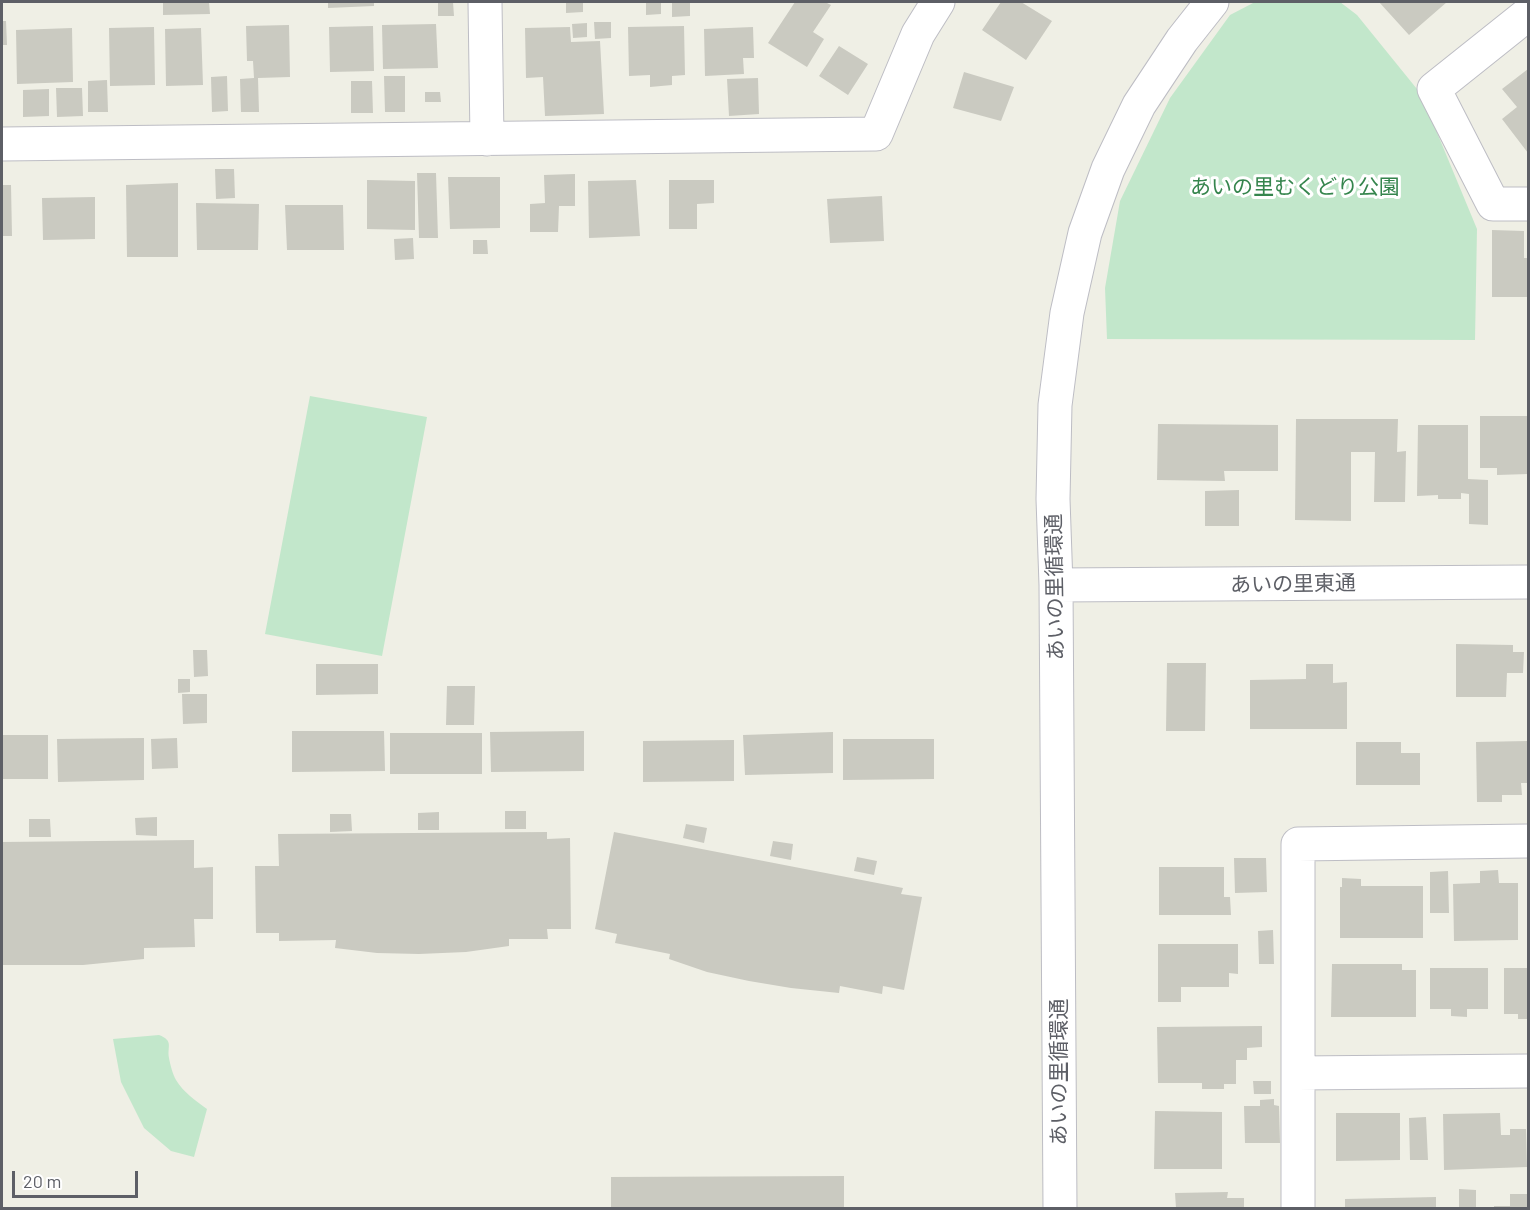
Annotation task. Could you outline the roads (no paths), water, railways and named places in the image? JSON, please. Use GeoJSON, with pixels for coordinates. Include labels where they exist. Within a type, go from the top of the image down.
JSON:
{"type":"FeatureCollection","features":[{"type":"Feature","properties":{"kind":"street"},"geometry":{"type":"LineString","coordinates":[[485,2],[487,139]]}},
{"type":"Feature","properties":{"kind":"street"},"geometry":{"type":"LineString","coordinates":[[2,144],[876,134],[918,34],[938,2]]}},
{"type":"Feature","properties":{"kind":"street","name":"あいの里循環通"},"geometry":{"type":"LineString","coordinates":[[1060,1209],[1056,585],[1053,499],[1055,405],[1067,313],[1085,232],[1108,169],[1139,105],[1182,40],[1212,2]]}},
{"type":"Feature","properties":{"kind":"street"},"geometry":{"type":"LineString","coordinates":[[1528,14],[1434,89],[1493,204],[1528,204]]}},
{"type":"Feature","properties":{"kind":"street","name":"あいの里東通"},"geometry":{"type":"LineString","coordinates":[[1056,585],[1528,582]]}},
{"type":"Feature","properties":{"kind":"street"},"geometry":{"type":"LineString","coordinates":[[1298,1209],[1298,844],[1528,841]]}},
{"type":"Feature","properties":{"kind":"street"},"geometry":{"type":"LineString","coordinates":[[1298,1073],[1528,1071]]}},
{"type":"Feature","properties":{"kind":"park label","name":"あいの里むくどり公園"},"geometry":{"type":"Point","coordinates":[1295,187]}}]}
